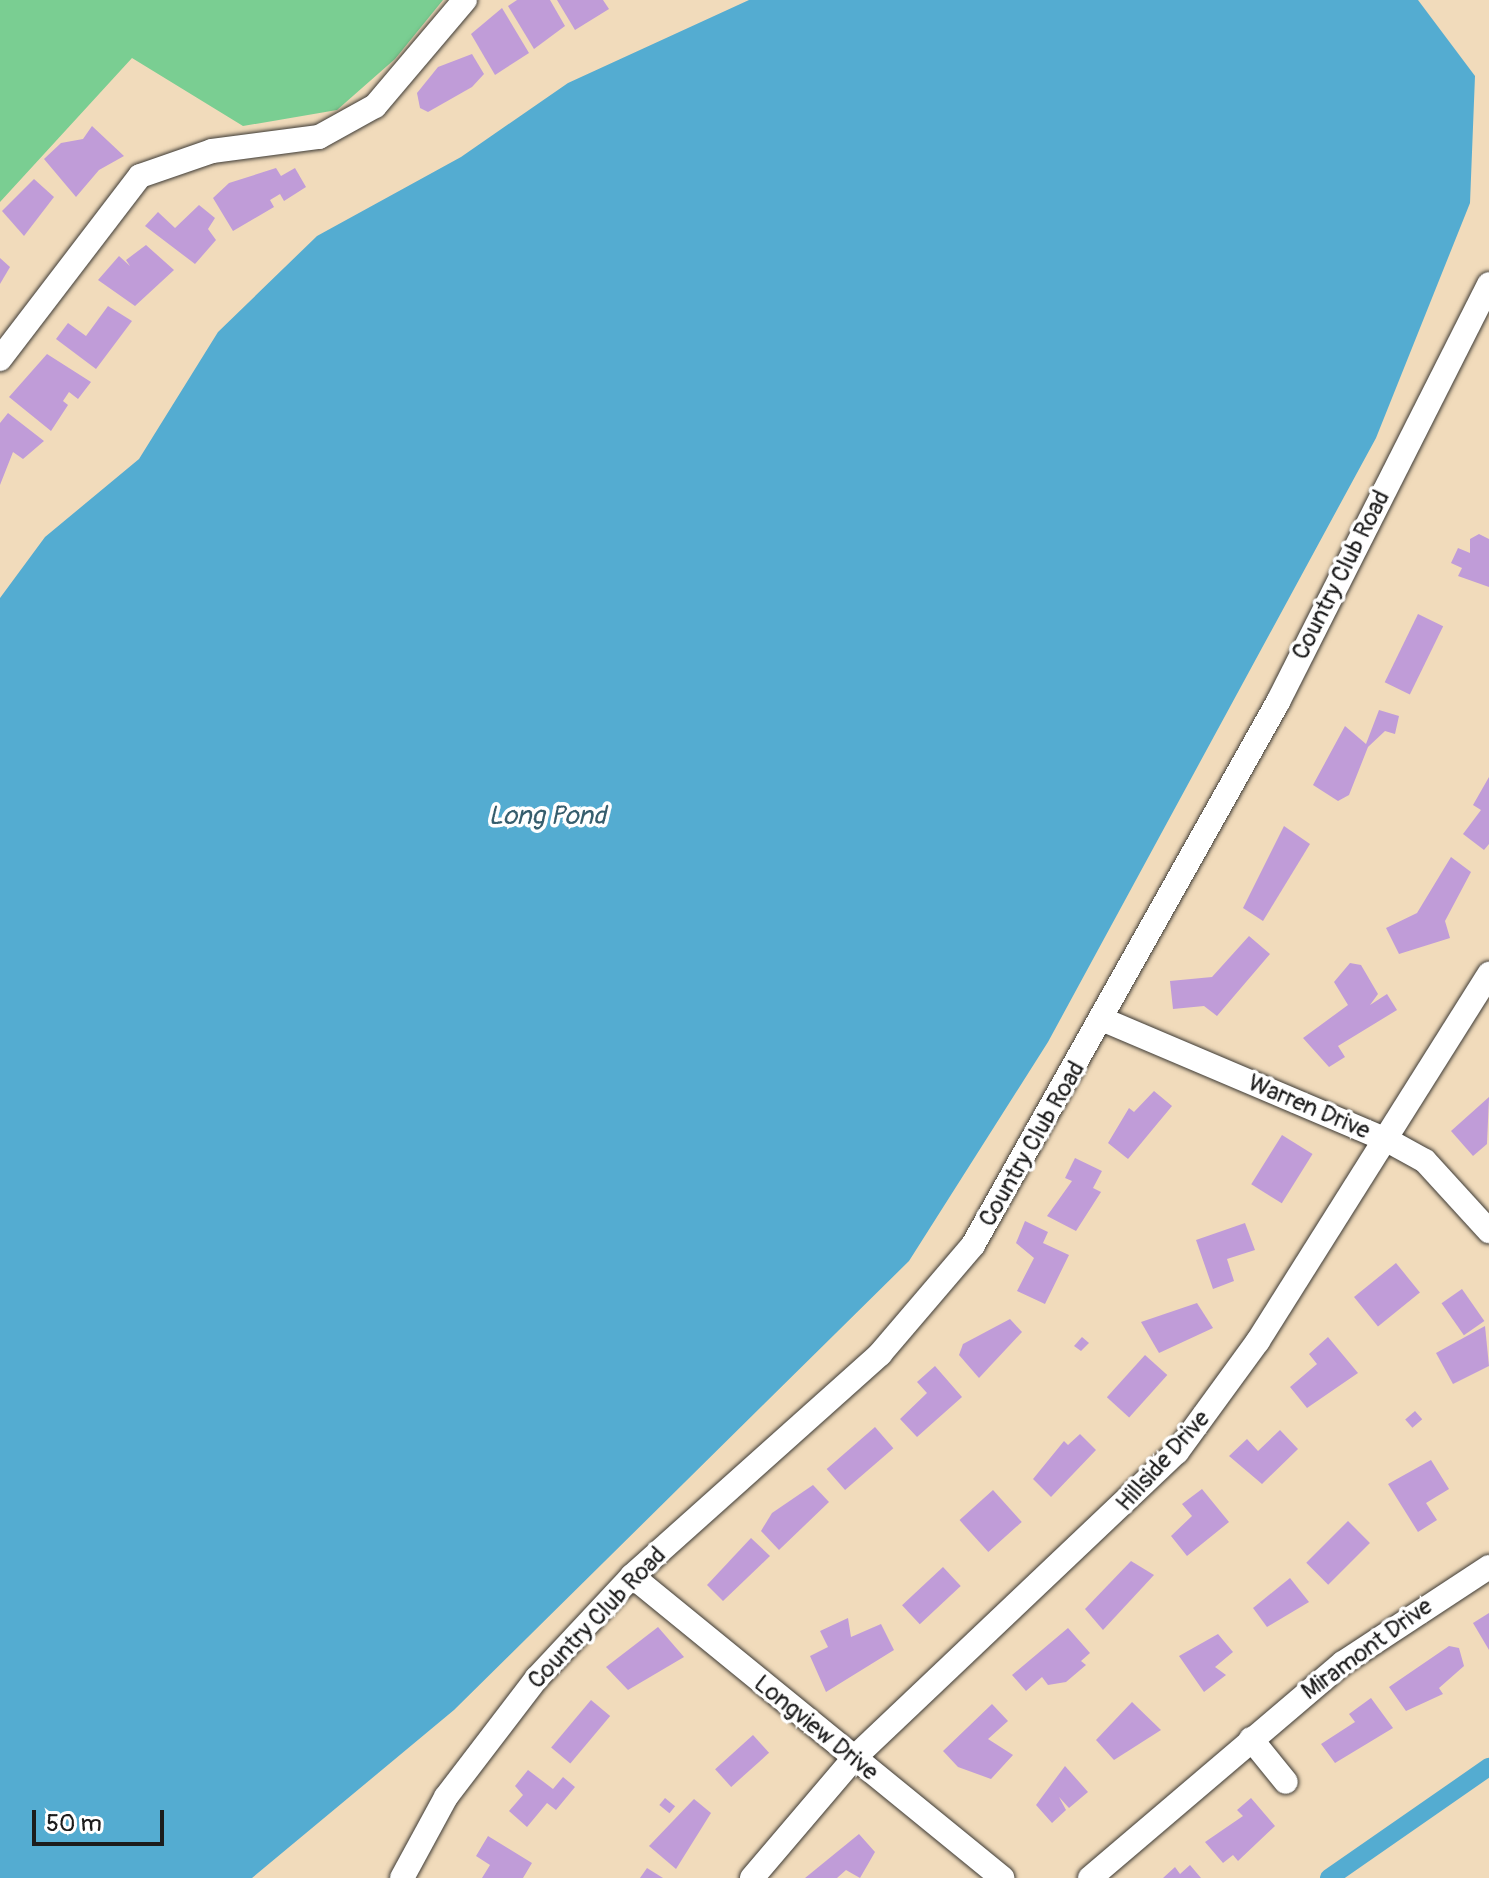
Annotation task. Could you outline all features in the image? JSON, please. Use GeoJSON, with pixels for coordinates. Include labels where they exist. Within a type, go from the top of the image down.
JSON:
{"type":"FeatureCollection","features":[{"type":"Feature","properties":{"kind":"street"},"geometry":{"type":"LineString","coordinates":[[0,359],[140,176],[212,151],[319,137],[375,106],[465,0]]}},
{"type":"Feature","properties":{"kind":"street","name":"Country Club Road"},"geometry":{"type":"LineString","coordinates":[[402,1878],[446,1797],[505,1717],[632,1576],[919,1314],[981,1233],[1104,1020],[1278,702],[1489,284]]}},
{"type":"Feature","properties":{"kind":"street","name":"Hillside Drive"},"geometry":{"type":"LineString","coordinates":[[752,1878],[854,1758],[1177,1452],[1387,1140],[1489,974]]}},
{"type":"Feature","properties":{"kind":"street","name":"Warren Drive"},"geometry":{"type":"LineString","coordinates":[[1104,1020],[1387,1140],[1425,1161],[1489,1231]]}},
{"type":"Feature","properties":{"kind":"street","name":"Miramont Drive"},"geometry":{"type":"LineString","coordinates":[[1090,1878],[1343,1663],[1489,1567]]}},
{"type":"Feature","properties":{"kind":"street","name":"Longview Drive"},"geometry":{"type":"LineString","coordinates":[[632,1576],[1002,1878]]}},
{"type":"Feature","properties":{"kind":"street"},"geometry":{"type":"LineString","coordinates":[[1251,1739],[1286,1782]]}},
{"type":"Feature","properties":{"kind":"green space"},"geometry":{"type":"Polygon","coordinates":[[[0,0],[443,0],[395,59],[337,110],[243,126],[132,58],[0,202],[0,0]]]}},
{"type":"Feature","properties":{"kind":"water","name":"Long Pond"},"geometry":{"type":"Polygon","coordinates":[[[749,0],[1418,0],[1475,76],[1470,203],[1376,438],[1048,1042],[909,1261],[454,1710],[252,1878],[0,1878],[0,598],[45,537],[139,459],[218,332],[317,236],[461,157],[568,83],[749,0]]]}},
{"type":"Feature","properties":{"kind":"building"},"geometry":{"type":"Polygon","coordinates":[[[517,0],[550,0],[565,26],[534,49],[508,6],[517,0]]]}},
{"type":"Feature","properties":{"kind":"building"},"geometry":{"type":"Polygon","coordinates":[[[557,0],[603,0],[609,9],[575,30],[557,0]]]}},
{"type":"Feature","properties":{"kind":"building"},"geometry":{"type":"Polygon","coordinates":[[[502,8],[529,53],[495,75],[471,34],[502,8]]]}},
{"type":"Feature","properties":{"kind":"building"},"geometry":{"type":"Polygon","coordinates":[[[472,54],[484,74],[472,87],[428,112],[420,108],[417,93],[438,67],[472,54]]]}},
{"type":"Feature","properties":{"kind":"building"},"geometry":{"type":"Polygon","coordinates":[[[92,126],[124,156],[99,170],[76,197],[44,159],[61,143],[83,139],[92,126]]]}},
{"type":"Feature","properties":{"kind":"building"},"geometry":{"type":"Polygon","coordinates":[[[276,168],[281,176],[295,168],[306,187],[284,201],[280,194],[270,200],[274,207],[233,231],[213,198],[229,183],[276,168]]]}},
{"type":"Feature","properties":{"kind":"building"},"geometry":{"type":"Polygon","coordinates":[[[34,179],[54,197],[24,236],[2,211],[34,179]]]}},
{"type":"Feature","properties":{"kind":"building"},"geometry":{"type":"Polygon","coordinates":[[[199,205],[215,218],[208,229],[216,240],[195,264],[145,226],[158,212],[175,228],[199,205]]]}},
{"type":"Feature","properties":{"kind":"building"},"geometry":{"type":"Polygon","coordinates":[[[146,245],[174,270],[135,306],[98,280],[119,256],[130,266],[126,260],[146,245]]]}},
{"type":"Feature","properties":{"kind":"building"},"geometry":{"type":"Polygon","coordinates":[[[0,258],[10,267],[0,284],[0,258]]]}},
{"type":"Feature","properties":{"kind":"building"},"geometry":{"type":"Polygon","coordinates":[[[108,306],[132,321],[96,369],[56,339],[68,323],[86,336],[108,306]]]}},
{"type":"Feature","properties":{"kind":"building"},"geometry":{"type":"Polygon","coordinates":[[[47,354],[91,382],[78,399],[69,392],[63,401],[68,405],[51,431],[9,397],[47,354]]]}},
{"type":"Feature","properties":{"kind":"building"},"geometry":{"type":"Polygon","coordinates":[[[8,413],[44,441],[23,459],[13,452],[0,485],[0,423],[8,413]]]}},
{"type":"Feature","properties":{"kind":"building"},"geometry":{"type":"Polygon","coordinates":[[[1479,534],[1489,539],[1489,587],[1458,576],[1462,568],[1451,563],[1458,548],[1470,553],[1470,539],[1479,534]]]}},
{"type":"Feature","properties":{"kind":"building"},"geometry":{"type":"Polygon","coordinates":[[[1418,614],[1443,626],[1410,695],[1385,682],[1418,614]]]}},
{"type":"Feature","properties":{"kind":"building"},"geometry":{"type":"Polygon","coordinates":[[[1379,710],[1399,716],[1395,734],[1385,731],[1368,747],[1349,795],[1338,801],[1313,785],[1345,726],[1366,744],[1379,710]]]}},
{"type":"Feature","properties":{"kind":"building"},"geometry":{"type":"Polygon","coordinates":[[[1489,777],[1489,844],[1484,850],[1463,834],[1481,810],[1473,805],[1489,777]]]}},
{"type":"Feature","properties":{"kind":"building"},"geometry":{"type":"Polygon","coordinates":[[[1284,826],[1310,844],[1263,921],[1243,908],[1284,826]]]}},
{"type":"Feature","properties":{"kind":"building"},"geometry":{"type":"Polygon","coordinates":[[[1451,857],[1471,872],[1445,921],[1450,938],[1399,954],[1386,928],[1417,913],[1451,857]]]}},
{"type":"Feature","properties":{"kind":"building"},"geometry":{"type":"Polygon","coordinates":[[[1249,936],[1270,954],[1217,1016],[1204,1006],[1173,1009],[1170,981],[1212,977],[1249,936]]]}},
{"type":"Feature","properties":{"kind":"building"},"geometry":{"type":"Polygon","coordinates":[[[1350,963],[1361,965],[1378,994],[1370,1005],[1387,994],[1397,1010],[1338,1046],[1345,1057],[1329,1067],[1303,1038],[1348,1005],[1334,982],[1350,963]]]}},
{"type":"Feature","properties":{"kind":"building"},"geometry":{"type":"Polygon","coordinates":[[[1154,1091],[1172,1106],[1128,1159],[1108,1143],[1129,1108],[1134,1112],[1154,1091]]]}},
{"type":"Feature","properties":{"kind":"building"},"geometry":{"type":"Polygon","coordinates":[[[1489,1097],[1487,1144],[1473,1156],[1451,1131],[1489,1097]]]}},
{"type":"Feature","properties":{"kind":"building"},"geometry":{"type":"Polygon","coordinates":[[[1282,1135],[1313,1154],[1282,1203],[1251,1184],[1282,1135]]]}},
{"type":"Feature","properties":{"kind":"building"},"geometry":{"type":"Polygon","coordinates":[[[1075,1158],[1102,1171],[1093,1188],[1101,1192],[1076,1231],[1047,1216],[1072,1181],[1065,1178],[1075,1158]]]}},
{"type":"Feature","properties":{"kind":"building"},"geometry":{"type":"Polygon","coordinates":[[[1025,1221],[1048,1232],[1043,1243],[1069,1255],[1045,1304],[1017,1291],[1034,1258],[1016,1243],[1025,1221]]]}},
{"type":"Feature","properties":{"kind":"building"},"geometry":{"type":"Polygon","coordinates":[[[1245,1223],[1255,1250],[1227,1259],[1234,1281],[1213,1289],[1196,1240],[1245,1223]]]}},
{"type":"Feature","properties":{"kind":"building"},"geometry":{"type":"Polygon","coordinates":[[[1396,1263],[1420,1293],[1378,1327],[1354,1297],[1396,1263]]]}},
{"type":"Feature","properties":{"kind":"building"},"geometry":{"type":"Polygon","coordinates":[[[1462,1289],[1484,1321],[1464,1335],[1442,1303],[1462,1289]]]}},
{"type":"Feature","properties":{"kind":"building"},"geometry":{"type":"Polygon","coordinates":[[[1197,1303],[1213,1328],[1159,1353],[1141,1322],[1197,1303]]]}},
{"type":"Feature","properties":{"kind":"building"},"geometry":{"type":"Polygon","coordinates":[[[1010,1319],[1022,1332],[979,1378],[959,1355],[963,1344],[1010,1319]]]}},
{"type":"Feature","properties":{"kind":"building"},"geometry":{"type":"Polygon","coordinates":[[[1485,1326],[1489,1366],[1453,1384],[1436,1353],[1485,1326]]]}},
{"type":"Feature","properties":{"kind":"building"},"geometry":{"type":"Polygon","coordinates":[[[1082,1337],[1089,1343],[1081,1351],[1074,1346],[1082,1337]]]}},
{"type":"Feature","properties":{"kind":"building"},"geometry":{"type":"Polygon","coordinates":[[[1328,1337],[1358,1373],[1307,1408],[1290,1387],[1317,1364],[1309,1354],[1328,1337]]]}},
{"type":"Feature","properties":{"kind":"building"},"geometry":{"type":"Polygon","coordinates":[[[1145,1355],[1167,1375],[1129,1417],[1107,1397],[1145,1355]]]}},
{"type":"Feature","properties":{"kind":"building"},"geometry":{"type":"Polygon","coordinates":[[[935,1366],[962,1397],[917,1437],[900,1419],[927,1393],[917,1382],[935,1366]]]}},
{"type":"Feature","properties":{"kind":"building"},"geometry":{"type":"Polygon","coordinates":[[[1415,1411],[1422,1419],[1412,1428],[1405,1420],[1415,1411]]]}},
{"type":"Feature","properties":{"kind":"building"},"geometry":{"type":"Polygon","coordinates":[[[875,1427],[893,1448],[845,1490],[827,1469],[875,1427]]]}},
{"type":"Feature","properties":{"kind":"building"},"geometry":{"type":"Polygon","coordinates":[[[1280,1430],[1298,1449],[1262,1484],[1229,1456],[1247,1439],[1258,1451],[1280,1430]]]}},
{"type":"Feature","properties":{"kind":"building"},"geometry":{"type":"Polygon","coordinates":[[[1080,1434],[1096,1450],[1051,1497],[1033,1479],[1064,1441],[1068,1445],[1080,1434]]]}},
{"type":"Feature","properties":{"kind":"building"},"geometry":{"type":"Polygon","coordinates":[[[1431,1460],[1449,1489],[1426,1503],[1437,1520],[1418,1532],[1388,1484],[1431,1460]]]}},
{"type":"Feature","properties":{"kind":"building"},"geometry":{"type":"Polygon","coordinates":[[[813,1485],[829,1502],[779,1550],[761,1531],[772,1513],[813,1485]]]}},
{"type":"Feature","properties":{"kind":"building"},"geometry":{"type":"Polygon","coordinates":[[[1202,1489],[1229,1522],[1187,1556],[1171,1536],[1192,1516],[1182,1504],[1202,1489]]]}},
{"type":"Feature","properties":{"kind":"building"},"geometry":{"type":"Polygon","coordinates":[[[993,1490],[1022,1522],[988,1552],[960,1520],[993,1490]]]}},
{"type":"Feature","properties":{"kind":"building"},"geometry":{"type":"Polygon","coordinates":[[[1348,1521],[1370,1543],[1328,1585],[1306,1563],[1348,1521]]]}},
{"type":"Feature","properties":{"kind":"building"},"geometry":{"type":"Polygon","coordinates":[[[751,1538],[770,1556],[723,1601],[707,1585],[751,1538]]]}},
{"type":"Feature","properties":{"kind":"building"},"geometry":{"type":"Polygon","coordinates":[[[1131,1561],[1154,1575],[1103,1630],[1085,1609],[1131,1561]]]}},
{"type":"Feature","properties":{"kind":"building"},"geometry":{"type":"Polygon","coordinates":[[[943,1567],[961,1586],[920,1624],[902,1605],[943,1567]]]}},
{"type":"Feature","properties":{"kind":"building"},"geometry":{"type":"Polygon","coordinates":[[[1290,1578],[1309,1602],[1267,1627],[1253,1608],[1290,1578]]]}},
{"type":"Feature","properties":{"kind":"building"},"geometry":{"type":"Polygon","coordinates":[[[1489,1613],[1489,1650],[1473,1623],[1489,1613]]]}},
{"type":"Feature","properties":{"kind":"building"},"geometry":{"type":"Polygon","coordinates":[[[848,1618],[851,1637],[881,1624],[894,1650],[826,1692],[810,1656],[828,1647],[820,1631],[848,1618]]]}},
{"type":"Feature","properties":{"kind":"building"},"geometry":{"type":"Polygon","coordinates":[[[658,1627],[684,1657],[628,1690],[606,1667],[658,1627]]]}},
{"type":"Feature","properties":{"kind":"building"},"geometry":{"type":"Polygon","coordinates":[[[1068,1628],[1090,1653],[1081,1661],[1086,1665],[1066,1682],[1048,1685],[1042,1677],[1026,1691],[1012,1675],[1068,1628]]]}},
{"type":"Feature","properties":{"kind":"building"},"geometry":{"type":"Polygon","coordinates":[[[1218,1634],[1233,1652],[1215,1667],[1226,1675],[1204,1692],[1179,1656],[1218,1634]]]}},
{"type":"Feature","properties":{"kind":"building"},"geometry":{"type":"Polygon","coordinates":[[[1449,1646],[1459,1648],[1464,1666],[1439,1688],[1443,1694],[1406,1711],[1389,1687],[1449,1646]]]}},
{"type":"Feature","properties":{"kind":"building"},"geometry":{"type":"Polygon","coordinates":[[[1371,1698],[1393,1728],[1335,1763],[1321,1744],[1355,1722],[1349,1714],[1371,1698]]]}},
{"type":"Feature","properties":{"kind":"building"},"geometry":{"type":"Polygon","coordinates":[[[591,1700],[610,1716],[570,1764],[551,1747],[591,1700]]]}},
{"type":"Feature","properties":{"kind":"building"},"geometry":{"type":"Polygon","coordinates":[[[1132,1702],[1161,1730],[1114,1760],[1096,1740],[1132,1702]]]}},
{"type":"Feature","properties":{"kind":"building"},"geometry":{"type":"Polygon","coordinates":[[[992,1704],[1008,1721],[988,1739],[1013,1755],[991,1779],[958,1767],[943,1751],[992,1704]]]}},
{"type":"Feature","properties":{"kind":"building"},"geometry":{"type":"Polygon","coordinates":[[[753,1735],[769,1753],[731,1787],[715,1769],[753,1735]]]}},
{"type":"Feature","properties":{"kind":"building"},"geometry":{"type":"Polygon","coordinates":[[[1065,1766],[1088,1792],[1069,1808],[1059,1797],[1066,1810],[1052,1823],[1036,1805],[1065,1766]]]}},
{"type":"Feature","properties":{"kind":"building"},"geometry":{"type":"Polygon","coordinates":[[[528,1770],[553,1789],[563,1777],[575,1787],[556,1810],[547,1803],[527,1827],[509,1811],[523,1795],[515,1786],[528,1770]]]}},
{"type":"Feature","properties":{"kind":"building"},"geometry":{"type":"Polygon","coordinates":[[[665,1798],[675,1806],[669,1813],[659,1805],[665,1798]]]}},
{"type":"Feature","properties":{"kind":"building"},"geometry":{"type":"Polygon","coordinates":[[[1251,1798],[1275,1826],[1238,1861],[1233,1855],[1223,1863],[1205,1842],[1243,1816],[1237,1810],[1251,1798]]]}},
{"type":"Feature","properties":{"kind":"building"},"geometry":{"type":"Polygon","coordinates":[[[694,1799],[711,1813],[676,1869],[649,1846],[694,1799]]]}},
{"type":"Feature","properties":{"kind":"building"},"geometry":{"type":"Polygon","coordinates":[[[859,1834],[875,1852],[860,1878],[846,1870],[837,1878],[805,1878],[859,1834]]]}},
{"type":"Feature","properties":{"kind":"building"},"geometry":{"type":"Polygon","coordinates":[[[488,1836],[532,1863],[523,1878],[482,1878],[490,1865],[476,1856],[488,1836]]]}},
{"type":"Feature","properties":{"kind":"building"},"geometry":{"type":"Polygon","coordinates":[[[1190,1865],[1201,1878],[1163,1878],[1175,1867],[1180,1874],[1190,1865]]]}},
{"type":"Feature","properties":{"kind":"building"},"geometry":{"type":"Polygon","coordinates":[[[647,1868],[663,1878],[640,1878],[647,1868]]]}},
{"type":"Feature","properties":{"kind":"waterway"},"geometry":{"type":"LineString","coordinates":[[1329,1878],[1489,1767]]}}]}
